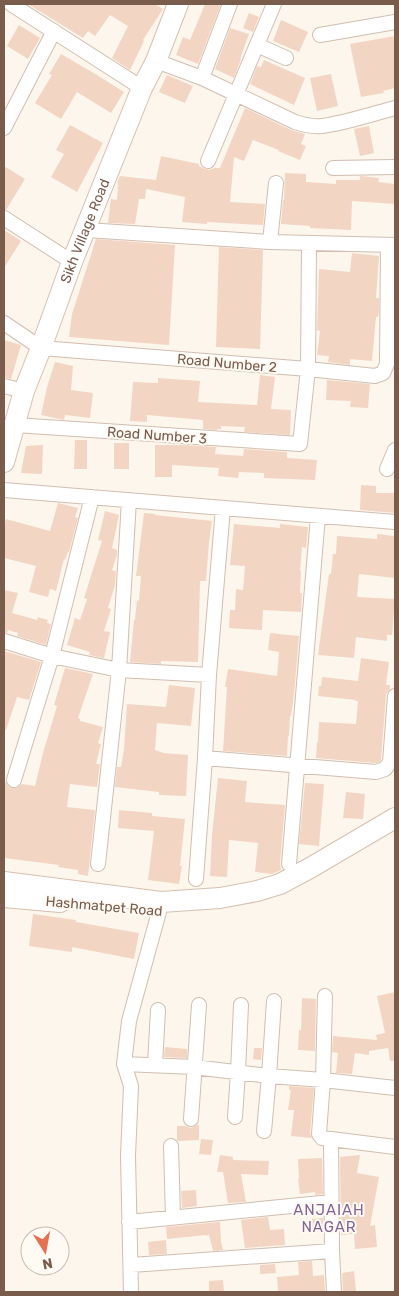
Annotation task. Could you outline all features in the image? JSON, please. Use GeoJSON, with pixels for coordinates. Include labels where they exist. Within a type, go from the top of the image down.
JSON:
{"type":"FeatureCollection","features":[{"type":"Feature","properties":{"kind":"main road","name":"Sikh Village Road"},"geometry":{"type":"LineString","coordinates":[[4,462],[24,391],[42,348],[72,262],[178,4]]}},
{"type":"Feature","properties":{"kind":"main road"},"geometry":{"type":"LineString","coordinates":[[4,882],[161,902],[220,903],[280,884],[395,818]]}},
{"type":"Feature","properties":{"kind":"main road","name":"Hashmatpet Road"},"geometry":{"type":"LineString","coordinates":[[4,897],[159,912],[220,903],[263,900],[309,882],[367,844],[395,830]]}},
{"type":"Feature","properties":{"kind":"street"},"geometry":{"type":"LineString","coordinates":[[11,4],[142,88]]}},
{"type":"Feature","properties":{"kind":"street"},"geometry":{"type":"LineString","coordinates":[[202,78],[230,4]]}},
{"type":"Feature","properties":{"kind":"street"},"geometry":{"type":"LineString","coordinates":[[208,161],[274,4]]}},
{"type":"Feature","properties":{"kind":"street"},"geometry":{"type":"LineString","coordinates":[[320,35],[395,22]]}},
{"type":"Feature","properties":{"kind":"street"},"geometry":{"type":"LineString","coordinates":[[4,128],[54,31]]}},
{"type":"Feature","properties":{"kind":"street"},"geometry":{"type":"LineString","coordinates":[[257,45],[286,58]]}},
{"type":"Feature","properties":{"kind":"street"},"geometry":{"type":"LineString","coordinates":[[156,61],[202,78],[307,126],[321,126],[395,108]]}},
{"type":"Feature","properties":{"kind":"street"},"geometry":{"type":"LineString","coordinates":[[333,168],[395,167]]}},
{"type":"Feature","properties":{"kind":"street"},"geometry":{"type":"LineString","coordinates":[[270,242],[276,183]]}},
{"type":"Feature","properties":{"kind":"street"},"geometry":{"type":"LineString","coordinates":[[4,218],[72,262]]}},
{"type":"Feature","properties":{"kind":"street"},"geometry":{"type":"LineString","coordinates":[[86,230],[310,244],[392,245]]}},
{"type":"Feature","properties":{"kind":"street"},"geometry":{"type":"LineString","coordinates":[[308,369],[310,244]]}},
{"type":"Feature","properties":{"kind":"street","name":"Road Number 2"},"geometry":{"type":"LineString","coordinates":[[42,348],[375,376],[383,373],[391,345],[392,245]]}},
{"type":"Feature","properties":{"kind":"street"},"geometry":{"type":"LineString","coordinates":[[4,323],[42,348]]}},
{"type":"Feature","properties":{"kind":"street","name":"Road Number 3"},"geometry":{"type":"LineString","coordinates":[[15,425],[300,444],[308,369]]}},
{"type":"Feature","properties":{"kind":"street"},"geometry":{"type":"LineString","coordinates":[[4,386],[24,391]]}},
{"type":"Feature","properties":{"kind":"street"},"geometry":{"type":"LineString","coordinates":[[387,469],[395,450]]}},
{"type":"Feature","properties":{"kind":"street"},"geometry":{"type":"LineString","coordinates":[[4,490],[395,522]]}},
{"type":"Feature","properties":{"kind":"street"},"geometry":{"type":"LineString","coordinates":[[14,780],[52,656],[92,497]]}},
{"type":"Feature","properties":{"kind":"street"},"geometry":{"type":"LineString","coordinates":[[98,864],[119,670],[129,500]]}},
{"type":"Feature","properties":{"kind":"street"},"geometry":{"type":"LineString","coordinates":[[196,879],[223,508]]}},
{"type":"Feature","properties":{"kind":"street"},"geometry":{"type":"LineString","coordinates":[[288,864],[318,516]]}},
{"type":"Feature","properties":{"kind":"street"},"geometry":{"type":"LineString","coordinates":[[4,641],[52,656],[119,670],[210,674]]}},
{"type":"Feature","properties":{"kind":"street"},"geometry":{"type":"LineString","coordinates":[[205,758],[376,772],[385,769],[390,762],[394,730],[395,696]]}},
{"type":"Feature","properties":{"kind":"street"},"geometry":{"type":"LineString","coordinates":[[131,1292],[128,1156],[131,1086],[124,1064],[130,1022],[159,912]]}},
{"type":"Feature","properties":{"kind":"street"},"geometry":{"type":"LineString","coordinates":[[324,996],[323,1080],[319,1134],[322,1138],[395,1147]]}},
{"type":"Feature","properties":{"kind":"street"},"geometry":{"type":"LineString","coordinates":[[264,1130],[274,1001]]}},
{"type":"Feature","properties":{"kind":"street"},"geometry":{"type":"LineString","coordinates":[[191,1119],[199,1005]]}},
{"type":"Feature","properties":{"kind":"street"},"geometry":{"type":"LineString","coordinates":[[235,1117],[241,1005]]}},
{"type":"Feature","properties":{"kind":"street"},"geometry":{"type":"LineString","coordinates":[[155,1065],[158,1010]]}},
{"type":"Feature","properties":{"kind":"street"},"geometry":{"type":"LineString","coordinates":[[124,1064],[194,1067],[395,1088]]}},
{"type":"Feature","properties":{"kind":"street"},"geometry":{"type":"LineString","coordinates":[[331,1139],[334,1292]]}},
{"type":"Feature","properties":{"kind":"street"},"geometry":{"type":"LineString","coordinates":[[171,1146],[173,1217]]}},
{"type":"Feature","properties":{"kind":"street"},"geometry":{"type":"LineString","coordinates":[[129,1222],[331,1202]]}},
{"type":"Feature","properties":{"kind":"street"},"geometry":{"type":"LineString","coordinates":[[130,1265],[332,1251]]}},
{"type":"Feature","properties":{"kind":"building"},"geometry":{"type":"Polygon","coordinates":[[[28,4],[155,4],[163,9],[143,40],[130,70],[112,58],[128,26],[110,15],[95,36],[88,31],[83,38],[28,4]]]}},
{"type":"Feature","properties":{"kind":"building"},"geometry":{"type":"Polygon","coordinates":[[[205,4],[221,4],[198,64],[176,55],[183,37],[190,40],[205,4]]]}},
{"type":"Feature","properties":{"kind":"building"},"geometry":{"type":"Polygon","coordinates":[[[249,13],[259,17],[253,32],[243,28],[249,13]]]}},
{"type":"Feature","properties":{"kind":"building"},"geometry":{"type":"Polygon","coordinates":[[[281,20],[308,32],[299,52],[273,41],[281,20]]]}},
{"type":"Feature","properties":{"kind":"building"},"geometry":{"type":"Polygon","coordinates":[[[19,25],[40,38],[28,59],[7,46],[19,25]]]}},
{"type":"Feature","properties":{"kind":"building"},"geometry":{"type":"Polygon","coordinates":[[[230,28],[249,34],[234,78],[215,69],[230,28]]]}},
{"type":"Feature","properties":{"kind":"building"},"geometry":{"type":"Polygon","coordinates":[[[395,36],[395,88],[383,91],[384,93],[361,97],[350,44],[395,36]]]}},
{"type":"Feature","properties":{"kind":"building"},"geometry":{"type":"Polygon","coordinates":[[[61,54],[124,92],[111,113],[77,92],[61,119],[35,103],[52,75],[49,74],[61,54]]]}},
{"type":"Feature","properties":{"kind":"building"},"geometry":{"type":"Polygon","coordinates":[[[264,60],[305,78],[294,105],[250,84],[257,66],[261,67],[264,60]]]}},
{"type":"Feature","properties":{"kind":"building"},"geometry":{"type":"Polygon","coordinates":[[[331,74],[338,106],[317,111],[310,78],[331,74]]]}},
{"type":"Feature","properties":{"kind":"building"},"geometry":{"type":"Polygon","coordinates":[[[167,75],[193,86],[185,103],[159,92],[167,75]]]}},
{"type":"Feature","properties":{"kind":"building"},"geometry":{"type":"Polygon","coordinates":[[[245,108],[291,130],[305,134],[301,144],[306,146],[300,160],[253,140],[244,161],[234,157],[230,202],[265,204],[263,225],[182,222],[185,197],[146,189],[145,199],[139,199],[135,224],[108,223],[111,199],[117,200],[117,183],[120,176],[156,180],[161,156],[199,164],[199,166],[205,169],[220,168],[245,108]]]}},
{"type":"Feature","properties":{"kind":"building"},"geometry":{"type":"Polygon","coordinates":[[[70,125],[103,143],[77,192],[51,177],[64,154],[56,150],[70,125]]]}},
{"type":"Feature","properties":{"kind":"building"},"geometry":{"type":"Polygon","coordinates":[[[369,126],[374,153],[360,156],[354,129],[369,126]]]}},
{"type":"Feature","properties":{"kind":"building"},"geometry":{"type":"Polygon","coordinates":[[[4,166],[25,179],[6,210],[4,209],[4,166]]]}},
{"type":"Feature","properties":{"kind":"building"},"geometry":{"type":"Polygon","coordinates":[[[285,173],[306,174],[306,182],[336,184],[336,180],[360,180],[360,176],[379,178],[378,182],[395,184],[395,204],[352,201],[351,230],[310,228],[310,226],[281,224],[285,173]]]}},
{"type":"Feature","properties":{"kind":"building"},"geometry":{"type":"Polygon","coordinates":[[[4,230],[21,241],[4,268],[4,230]]]}},
{"type":"Feature","properties":{"kind":"building"},"geometry":{"type":"Polygon","coordinates":[[[96,239],[175,245],[169,345],[69,337],[72,314],[96,239]]]}},
{"type":"Feature","properties":{"kind":"building"},"geometry":{"type":"Polygon","coordinates":[[[219,247],[263,250],[260,349],[216,347],[219,247]]]}},
{"type":"Feature","properties":{"kind":"building"},"geometry":{"type":"Polygon","coordinates":[[[352,253],[379,256],[376,298],[379,298],[379,311],[378,317],[376,317],[372,361],[350,359],[350,365],[328,362],[329,356],[317,355],[320,331],[317,330],[319,269],[350,272],[352,253]]]}},
{"type":"Feature","properties":{"kind":"building"},"geometry":{"type":"Polygon","coordinates":[[[4,340],[21,345],[11,379],[4,377],[4,340]]]}},
{"type":"Feature","properties":{"kind":"building"},"geometry":{"type":"Polygon","coordinates":[[[55,362],[73,366],[71,390],[93,393],[90,418],[65,415],[64,420],[41,415],[55,362]]]}},
{"type":"Feature","properties":{"kind":"building"},"geometry":{"type":"Polygon","coordinates":[[[260,375],[275,377],[271,409],[291,410],[290,435],[244,432],[245,427],[221,426],[221,429],[217,430],[203,429],[203,420],[147,415],[147,422],[130,421],[133,382],[158,383],[158,378],[200,381],[198,402],[257,405],[260,375]]]}},
{"type":"Feature","properties":{"kind":"building"},"geometry":{"type":"Polygon","coordinates":[[[327,380],[370,384],[368,408],[350,407],[351,401],[326,400],[327,380]]]}},
{"type":"Feature","properties":{"kind":"building"},"geometry":{"type":"Polygon","coordinates":[[[75,440],[87,440],[87,469],[74,469],[75,440]]]}},
{"type":"Feature","properties":{"kind":"building"},"geometry":{"type":"Polygon","coordinates":[[[114,443],[129,443],[129,469],[114,469],[114,443]]]}},
{"type":"Feature","properties":{"kind":"building"},"geometry":{"type":"Polygon","coordinates":[[[43,445],[42,474],[21,473],[26,446],[43,445]]]}},
{"type":"Feature","properties":{"kind":"building"},"geometry":{"type":"Polygon","coordinates":[[[155,445],[216,447],[215,454],[243,456],[244,449],[287,452],[287,458],[317,460],[315,480],[264,478],[264,473],[239,472],[238,478],[218,476],[219,468],[172,465],[172,477],[155,477],[155,445]]]}},
{"type":"Feature","properties":{"kind":"building"},"geometry":{"type":"Polygon","coordinates":[[[361,485],[376,486],[376,493],[395,493],[395,513],[360,510],[361,485]]]}},
{"type":"Feature","properties":{"kind":"building"},"geometry":{"type":"Polygon","coordinates":[[[58,503],[78,508],[75,517],[78,518],[69,552],[64,559],[56,591],[50,589],[48,597],[29,592],[36,566],[4,558],[4,526],[6,519],[50,531],[58,503]]]}},
{"type":"Feature","properties":{"kind":"building"},"geometry":{"type":"Polygon","coordinates":[[[105,511],[119,515],[112,548],[117,550],[112,570],[116,571],[115,585],[108,608],[111,609],[104,631],[110,632],[104,658],[89,655],[90,652],[67,645],[75,618],[80,620],[87,599],[84,598],[102,541],[98,540],[105,511]]]}},
{"type":"Feature","properties":{"kind":"building"},"geometry":{"type":"Polygon","coordinates":[[[144,513],[212,521],[206,581],[200,581],[198,662],[161,661],[161,664],[130,662],[137,600],[139,601],[141,576],[136,576],[144,513]]]}},
{"type":"Feature","properties":{"kind":"building"},"geometry":{"type":"Polygon","coordinates":[[[234,524],[280,528],[280,524],[308,527],[306,548],[302,547],[300,571],[301,612],[263,610],[262,630],[229,628],[230,610],[235,610],[236,589],[243,590],[245,566],[230,565],[234,524]]]}},
{"type":"Feature","properties":{"kind":"building"},"geometry":{"type":"Polygon","coordinates":[[[377,534],[395,536],[395,578],[359,574],[357,597],[395,599],[392,635],[387,635],[387,641],[356,637],[354,658],[318,655],[329,574],[331,574],[333,554],[336,554],[337,536],[377,539],[377,534]]]}},
{"type":"Feature","properties":{"kind":"building"},"geometry":{"type":"Polygon","coordinates":[[[4,590],[18,593],[12,613],[37,620],[38,617],[48,620],[47,623],[51,624],[46,645],[17,636],[18,633],[8,630],[7,633],[4,632],[4,590]]]}},
{"type":"Feature","properties":{"kind":"building"},"geometry":{"type":"Polygon","coordinates":[[[270,633],[299,636],[287,756],[223,751],[227,687],[225,687],[228,669],[277,676],[279,652],[268,650],[270,633]]]}},
{"type":"Feature","properties":{"kind":"building"},"geometry":{"type":"Polygon","coordinates":[[[4,651],[41,662],[29,700],[17,697],[6,730],[4,730],[4,651]]]}},
{"type":"Feature","properties":{"kind":"building"},"geometry":{"type":"Polygon","coordinates":[[[361,658],[389,662],[386,685],[390,685],[390,689],[386,695],[380,762],[316,758],[319,722],[356,724],[358,701],[318,696],[322,677],[358,681],[361,658]]]}},
{"type":"Feature","properties":{"kind":"building"},"geometry":{"type":"Polygon","coordinates":[[[65,668],[93,674],[78,718],[80,721],[103,727],[98,743],[101,744],[96,764],[100,764],[97,787],[70,784],[67,807],[95,810],[88,876],[78,874],[78,870],[58,867],[59,865],[4,858],[4,782],[12,788],[22,784],[35,786],[57,706],[54,705],[65,668]]]}},
{"type":"Feature","properties":{"kind":"building"},"geometry":{"type":"Polygon","coordinates":[[[169,685],[195,688],[191,726],[157,723],[155,750],[164,753],[188,755],[186,796],[159,795],[159,792],[115,787],[117,767],[121,767],[124,749],[127,704],[166,707],[169,685]]]}},
{"type":"Feature","properties":{"kind":"building"},"geometry":{"type":"Polygon","coordinates":[[[218,778],[247,781],[245,802],[285,805],[281,870],[272,874],[255,872],[258,843],[229,840],[227,877],[210,876],[218,778]]]}},
{"type":"Feature","properties":{"kind":"building"},"geometry":{"type":"Polygon","coordinates":[[[305,783],[324,784],[319,846],[299,844],[305,783]]]}},
{"type":"Feature","properties":{"kind":"building"},"geometry":{"type":"Polygon","coordinates":[[[346,792],[365,794],[363,819],[343,818],[346,792]]]}},
{"type":"Feature","properties":{"kind":"building"},"geometry":{"type":"Polygon","coordinates":[[[119,810],[185,819],[179,884],[148,880],[154,831],[118,828],[119,810]]]}},
{"type":"Feature","properties":{"kind":"building"},"geometry":{"type":"Polygon","coordinates":[[[33,914],[76,920],[76,922],[139,933],[134,959],[72,947],[72,952],[29,946],[33,914]]]}},
{"type":"Feature","properties":{"kind":"building"},"geometry":{"type":"Polygon","coordinates":[[[395,992],[395,1061],[390,1061],[388,1048],[369,1051],[369,1055],[355,1053],[352,1074],[336,1073],[338,1053],[332,1052],[333,1036],[377,1040],[376,1035],[385,1033],[377,996],[395,992]]]}},
{"type":"Feature","properties":{"kind":"building"},"geometry":{"type":"Polygon","coordinates":[[[302,998],[316,999],[315,1051],[298,1050],[302,998]]]}},
{"type":"Feature","properties":{"kind":"building"},"geometry":{"type":"Polygon","coordinates":[[[165,1047],[187,1049],[187,1058],[164,1057],[165,1047]]]}},
{"type":"Feature","properties":{"kind":"building"},"geometry":{"type":"Polygon","coordinates":[[[254,1048],[262,1048],[261,1060],[253,1059],[254,1048]]]}},
{"type":"Feature","properties":{"kind":"building"},"geometry":{"type":"Polygon","coordinates":[[[289,1086],[314,1088],[310,1133],[312,1138],[291,1136],[294,1110],[288,1110],[291,1090],[289,1090],[289,1086]]]}},
{"type":"Feature","properties":{"kind":"building"},"geometry":{"type":"Polygon","coordinates":[[[199,1125],[199,1140],[177,1140],[177,1126],[191,1128],[199,1125]]]}},
{"type":"Feature","properties":{"kind":"building"},"geometry":{"type":"Polygon","coordinates":[[[201,1139],[213,1140],[211,1155],[199,1154],[201,1139]]]}},
{"type":"Feature","properties":{"kind":"building"},"geometry":{"type":"Polygon","coordinates":[[[220,1155],[233,1157],[233,1160],[269,1161],[268,1175],[241,1174],[246,1202],[228,1203],[223,1172],[217,1172],[220,1155]]]}},
{"type":"Feature","properties":{"kind":"building"},"geometry":{"type":"Polygon","coordinates":[[[360,1155],[357,1173],[379,1177],[370,1226],[375,1225],[377,1247],[355,1249],[354,1234],[341,1235],[340,1157],[360,1155]]]}},
{"type":"Feature","properties":{"kind":"building"},"geometry":{"type":"Polygon","coordinates":[[[322,1158],[323,1194],[315,1195],[315,1192],[300,1194],[298,1159],[322,1158]]]}},
{"type":"Feature","properties":{"kind":"building"},"geometry":{"type":"Polygon","coordinates":[[[196,1190],[197,1206],[182,1208],[181,1191],[196,1190]]]}},
{"type":"Feature","properties":{"kind":"building"},"geometry":{"type":"Polygon","coordinates":[[[268,1217],[270,1230],[284,1229],[285,1245],[245,1248],[241,1220],[268,1217]]]}},
{"type":"Feature","properties":{"kind":"building"},"geometry":{"type":"Polygon","coordinates":[[[323,1218],[323,1228],[311,1229],[310,1219],[323,1218]]]}},
{"type":"Feature","properties":{"kind":"building"},"geometry":{"type":"Polygon","coordinates":[[[220,1222],[223,1250],[213,1251],[209,1235],[167,1239],[166,1227],[220,1222]]]}},
{"type":"Feature","properties":{"kind":"building"},"geometry":{"type":"Polygon","coordinates":[[[166,1240],[167,1254],[149,1255],[148,1242],[166,1240]]]}},
{"type":"Feature","properties":{"kind":"building"},"geometry":{"type":"Polygon","coordinates":[[[312,1261],[313,1276],[324,1275],[325,1292],[278,1292],[277,1277],[299,1275],[298,1262],[312,1261]]]}},
{"type":"Feature","properties":{"kind":"building"},"geometry":{"type":"Polygon","coordinates":[[[275,1264],[276,1273],[260,1274],[260,1265],[275,1264]]]}},
{"type":"Feature","properties":{"kind":"building"},"geometry":{"type":"Polygon","coordinates":[[[354,1271],[356,1291],[343,1292],[342,1273],[354,1271]]]}},
{"type":"Feature","properties":{"kind":"building"},"geometry":{"type":"Polygon","coordinates":[[[223,1280],[224,1292],[209,1292],[209,1281],[223,1280]]]}},
{"type":"Feature","properties":{"kind":"district","name":"ANJAIAH NAGAR"},"geometry":{"type":"Point","coordinates":[329,1218]}}]}
